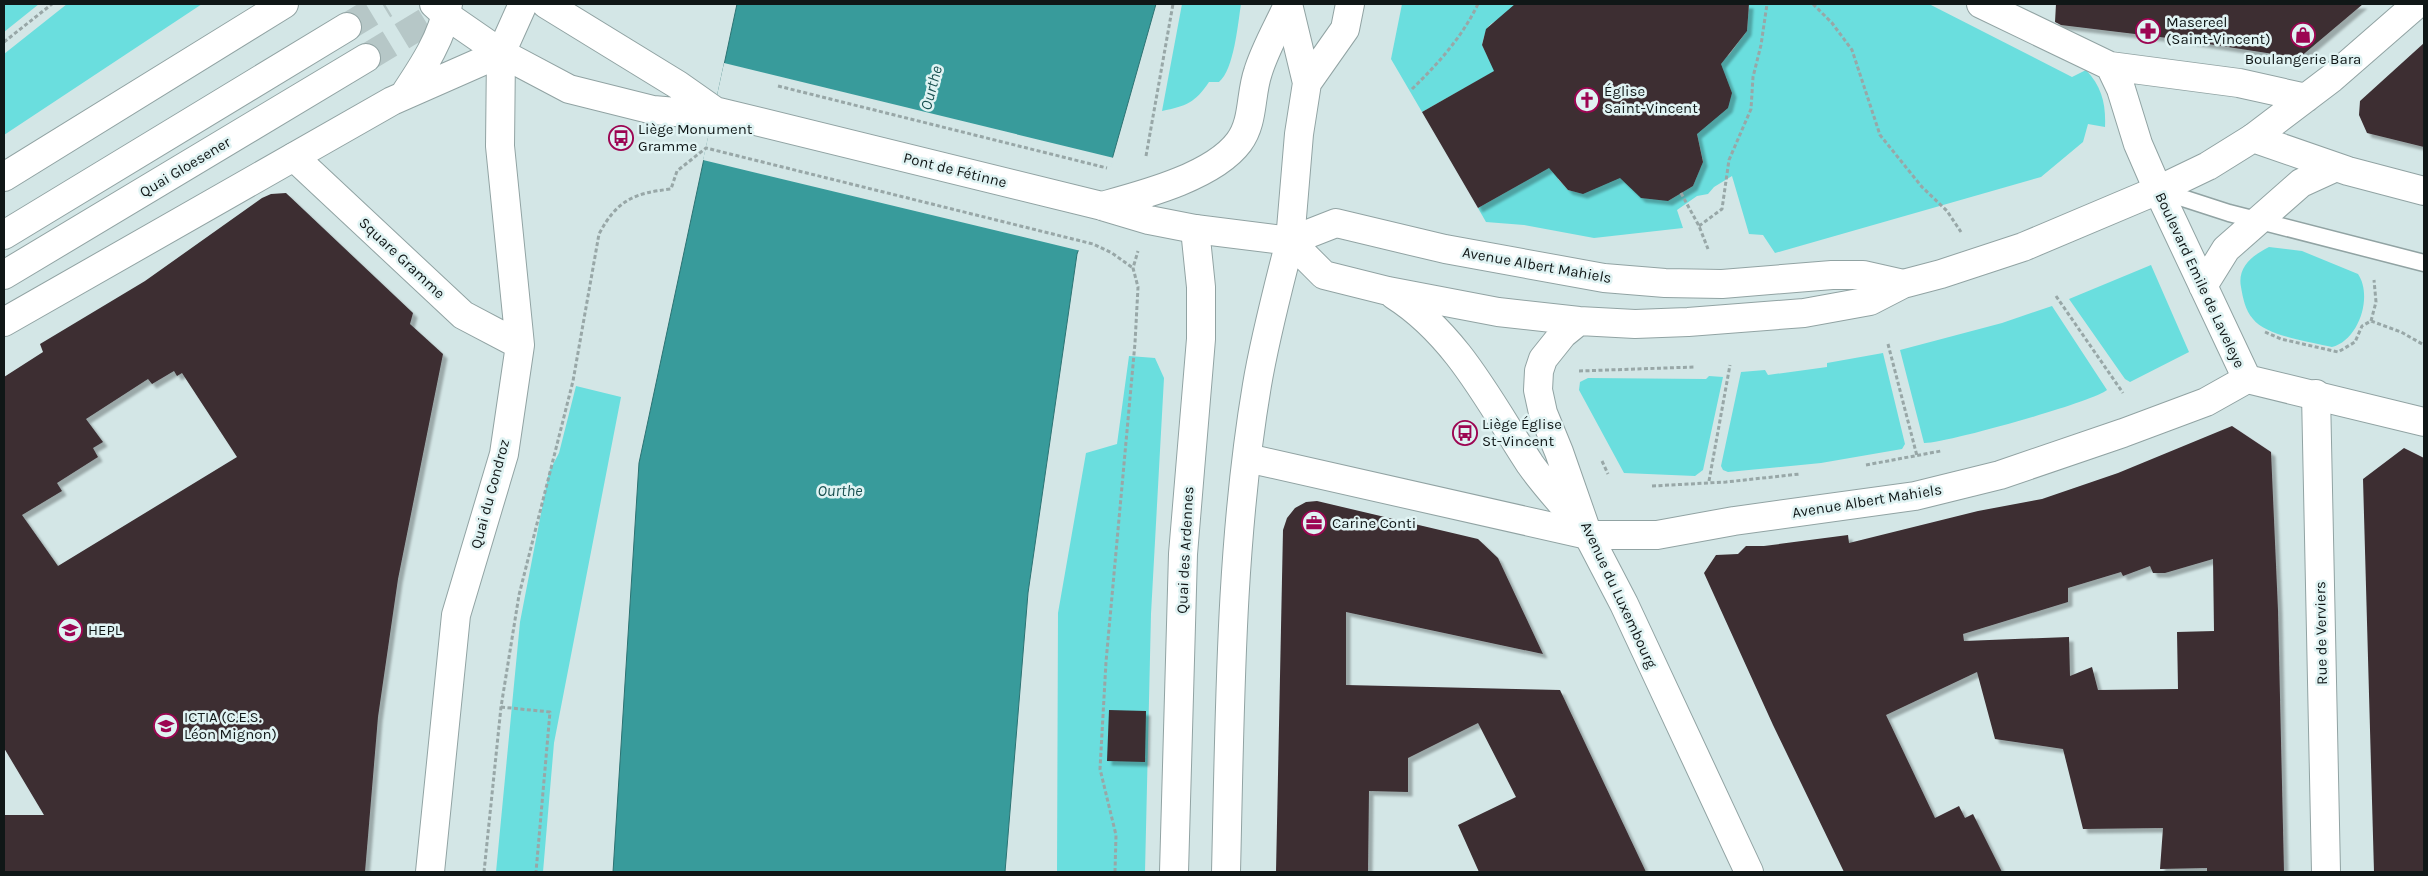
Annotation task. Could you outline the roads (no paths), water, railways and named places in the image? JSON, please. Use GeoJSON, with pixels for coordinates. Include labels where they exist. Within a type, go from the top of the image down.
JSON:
{"type":"FeatureCollection","features":[{"type":"Feature","properties":{"kind":"street"},"geometry":{"type":"LineString","coordinates":[[4,177],[284,4]]}},
{"type":"Feature","properties":{"kind":"street"},"geometry":{"type":"LineString","coordinates":[[4,323],[404,95],[501,53],[523,4]]}},
{"type":"Feature","properties":{"kind":"street","name":"Pont de Fétinne"},"geometry":{"type":"LineString","coordinates":[[546,4],[678,85],[715,111]]}},
{"type":"Feature","properties":{"kind":"street"},"geometry":{"type":"LineString","coordinates":[[1307,83],[1345,29],[1350,4]]}},
{"type":"Feature","properties":{"kind":"street"},"geometry":{"type":"LineString","coordinates":[[1981,4],[2110,66],[2240,83],[2306,98]]}},
{"type":"Feature","properties":{"kind":"street","name":"Avenue Albert Mahiels"},"geometry":{"type":"LineString","coordinates":[[1903,284],[1863,275],[1832,275],[1722,284],[1604,278],[1445,248],[1336,223],[1290,241],[1324,275],[1388,291],[1498,312],[1580,321],[1635,324],[1688,322],[1804,313],[1870,301],[1903,284],[1982,262],[2093,218],[2208,166],[2253,138],[2306,98],[2417,4]]}},
{"type":"Feature","properties":{"kind":"street"},"geometry":{"type":"LineString","coordinates":[[1226,872],[1236,574],[1247,458],[1257,384],[1290,241],[1299,134],[1307,83],[1288,5]]}},
{"type":"Feature","properties":{"kind":"street"},"geometry":{"type":"LineString","coordinates":[[1102,206],[1158,191],[1191,176],[1228,153],[1240,141],[1250,118],[1258,72],[1288,5]]}},
{"type":"Feature","properties":{"kind":"street"},"geometry":{"type":"LineString","coordinates":[[404,95],[432,49],[443,8]]}},
{"type":"Feature","properties":{"kind":"street","name":"Pont de Fétinne"},"geometry":{"type":"LineString","coordinates":[[443,8],[501,53],[569,89],[653,110],[687,113],[715,111],[1102,206],[1149,220],[1195,229],[1290,241]]}},
{"type":"Feature","properties":{"kind":"street"},"geometry":{"type":"LineString","coordinates":[[4,235],[347,26]]}},
{"type":"Feature","properties":{"kind":"street","name":"Quai du Condroz"},"geometry":{"type":"LineString","coordinates":[[430,872],[456,615],[504,454],[520,345],[500,146],[501,53]]}},
{"type":"Feature","properties":{"kind":"street","name":"Quai Gloesener"},"geometry":{"type":"LineString","coordinates":[[4,275],[366,58]]}},
{"type":"Feature","properties":{"kind":"street","name":"Boulevard Emile de Laveleye"},"geometry":{"type":"LineString","coordinates":[[2110,66],[2121,89],[2138,144],[2246,379],[2316,394],[2424,422]]}},
{"type":"Feature","properties":{"kind":"street"},"geometry":{"type":"LineString","coordinates":[[2253,138],[2336,167],[2424,191]]}},
{"type":"Feature","properties":{"kind":"street","name":"Square Gramme"},"geometry":{"type":"LineString","coordinates":[[294,157],[463,315],[520,345]]}},
{"type":"Feature","properties":{"kind":"street"},"geometry":{"type":"LineString","coordinates":[[2203,286],[2226,249],[2300,182],[2336,167]]}},
{"type":"Feature","properties":{"kind":"street","name":"Quai des Ardennes"},"geometry":{"type":"LineString","coordinates":[[1174,872],[1183,554],[1201,338],[1201,287],[1195,229]]}},
{"type":"Feature","properties":{"kind":"street","name":"Avenue Albert Mahiels"},"geometry":{"type":"LineString","coordinates":[[1388,291],[1413,307],[1439,332],[1466,363],[1532,466],[1588,535]]}},
{"type":"Feature","properties":{"kind":"street","name":"Avenue du Luxembourg"},"geometry":{"type":"LineString","coordinates":[[1580,321],[1563,334],[1544,359],[1539,371],[1538,390],[1543,413],[1560,452],[1588,535],[1624,604],[1749,872]]}},
{"type":"Feature","properties":{"kind":"street","name":"Avenue Albert Mahiels"},"geometry":{"type":"LineString","coordinates":[[1247,458],[1588,535],[1657,535],[1734,521],[1915,496],[2000,475],[2123,433],[2213,398],[2246,379]]}},
{"type":"Feature","properties":{"kind":"street","name":"Rue de Verviers"},"geometry":{"type":"LineString","coordinates":[[2316,394],[2326,872]]}},
{"type":"Feature","properties":{"kind":"lane"},"geometry":{"type":"LineString","coordinates":[[2158,190],[2259,221],[2424,263]]}},
{"type":"Feature","properties":{"kind":"water","name":"Ourthe"},"geometry":{"type":"Polygon","coordinates":[[[737,4],[1156,4],[1111,163],[1077,254],[1028,593],[1005,872],[613,872],[639,463],[737,4]]]}},
{"type":"Feature","properties":{"kind":"tunnel"},"geometry":{"type":"LineString","coordinates":[[347,27],[385,4]]}},
{"type":"Feature","properties":{"kind":"tunnel"},"geometry":{"type":"LineString","coordinates":[[366,58],[455,4]]}},
{"type":"Feature","properties":{"kind":"place","name":"Masereel (Saint-Vincent)"},"geometry":{"type":"Point","coordinates":[2148,31]}},
{"type":"Feature","properties":{"kind":"place","name":"Boulangerie Bara"},"geometry":{"type":"Point","coordinates":[2303,35]}},
{"type":"Feature","properties":{"kind":"place","name":"Église Saint-Vincent"},"geometry":{"type":"Point","coordinates":[1587,100]}},
{"type":"Feature","properties":{"kind":"place","name":"Liège Monument Gramme"},"geometry":{"type":"Point","coordinates":[621,138]}},
{"type":"Feature","properties":{"kind":"place","name":"Liège Église St-Vincent"},"geometry":{"type":"Point","coordinates":[1465,433]}},
{"type":"Feature","properties":{"kind":"place","name":"Carine Conti"},"geometry":{"type":"Point","coordinates":[1314,523]}},
{"type":"Feature","properties":{"kind":"place","name":"HEPL"},"geometry":{"type":"Point","coordinates":[70,630]}},
{"type":"Feature","properties":{"kind":"place","name":"ICTIA (C.E.S. Léon Mignon)"},"geometry":{"type":"Point","coordinates":[166,726]}}]}
